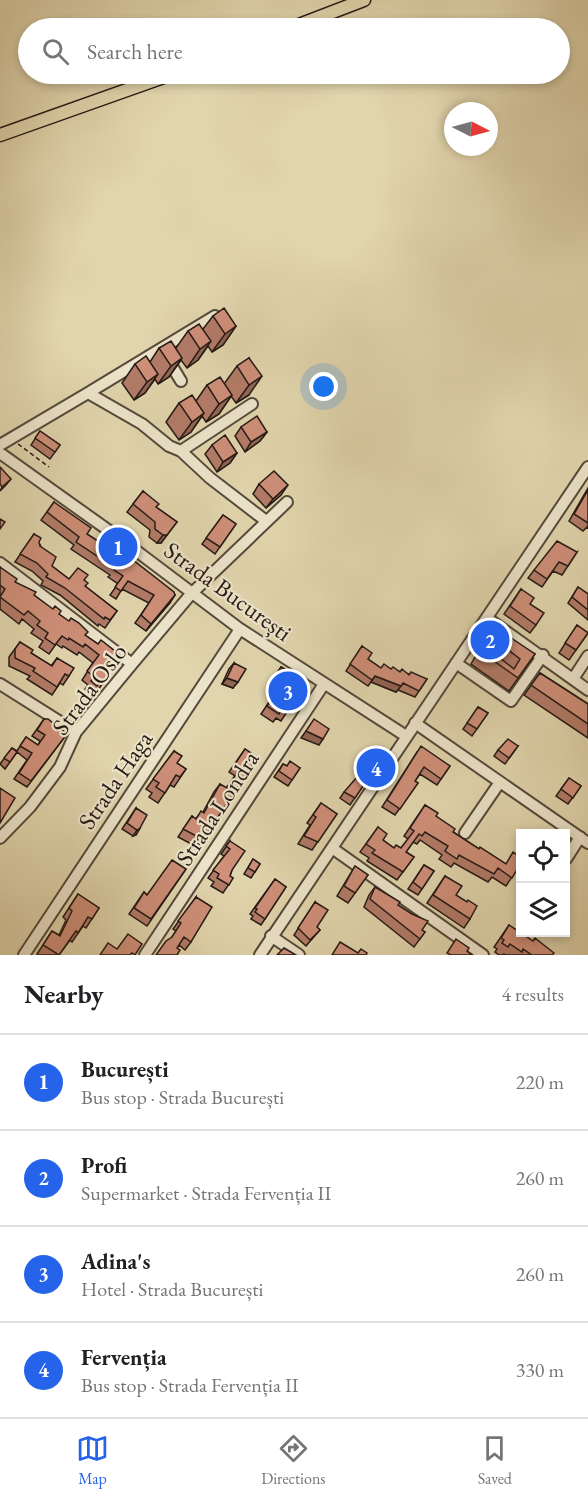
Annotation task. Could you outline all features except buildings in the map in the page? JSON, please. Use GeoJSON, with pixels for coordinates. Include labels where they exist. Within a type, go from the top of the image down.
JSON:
{"type":"FeatureCollection","features":[{"type":"Feature","properties":{"kind":"main road"},"geometry":{"type":"LineString","coordinates":[[317,18],[364,0]]}},
{"type":"Feature","properties":{"kind":"main road"},"geometry":{"type":"LineString","coordinates":[[0,135],[144,84]]}},
{"type":"Feature","properties":{"kind":"street"},"geometry":{"type":"LineString","coordinates":[[0,445],[215,316]]}},
{"type":"Feature","properties":{"kind":"street"},"geometry":{"type":"LineString","coordinates":[[160,349],[181,381]]}},
{"type":"Feature","properties":{"kind":"street"},"geometry":{"type":"LineString","coordinates":[[88,393],[142,424],[169,446],[181,451],[210,478],[266,520]]}},
{"type":"Feature","properties":{"kind":"street"},"geometry":{"type":"LineString","coordinates":[[181,451],[252,404]]}},
{"type":"Feature","properties":{"kind":"street","name":"Strada București"},"geometry":{"type":"LineString","coordinates":[[0,453],[122,540],[240,629],[406,735]]}},
{"type":"Feature","properties":{"kind":"street"},"geometry":{"type":"LineString","coordinates":[[260,955],[588,467]]}},
{"type":"Feature","properties":{"kind":"street","name":"Strada Oslo"},"geometry":{"type":"LineString","coordinates":[[0,838],[30,807],[60,767],[76,732],[191,594],[235,555],[266,520],[287,502]]}},
{"type":"Feature","properties":{"kind":"street"},"geometry":{"type":"LineString","coordinates":[[0,563],[132,664]]}},
{"type":"Feature","properties":{"kind":"street"},"geometry":{"type":"LineString","coordinates":[[487,618],[543,655],[588,690]]}},
{"type":"Feature","properties":{"kind":"street","name":"Strada Haga"},"geometry":{"type":"LineString","coordinates":[[24,955],[240,629]]}},
{"type":"Feature","properties":{"kind":"street"},"geometry":{"type":"LineString","coordinates":[[456,663],[511,701],[543,655]]}},
{"type":"Feature","properties":{"kind":"street"},"geometry":{"type":"LineString","coordinates":[[573,679],[588,656]]}},
{"type":"Feature","properties":{"kind":"street"},"geometry":{"type":"LineString","coordinates":[[0,684],[76,732]]}},
{"type":"Feature","properties":{"kind":"street","name":"Strada Londra"},"geometry":{"type":"LineString","coordinates":[[145,955],[324,684]]}},
{"type":"Feature","properties":{"kind":"street"},"geometry":{"type":"LineString","coordinates":[[415,723],[584,840],[570,855]]}},
{"type":"Feature","properties":{"kind":"street"},"geometry":{"type":"LineString","coordinates":[[465,833],[500,782]]}},
{"type":"Feature","properties":{"kind":"street"},"geometry":{"type":"LineString","coordinates":[[332,848],[483,955]]}},
{"type":"Feature","properties":{"kind":"street"},"geometry":{"type":"LineString","coordinates":[[271,936],[299,955]]}},
{"type":"Feature","properties":{"kind":"path"},"geometry":{"type":"LineString","coordinates":[[17,444],[49,467]]}},
{"type":"Feature","properties":{"kind":"place","name":"București"},"geometry":{"type":"Point","coordinates":[118,547]}},
{"type":"Feature","properties":{"kind":"place","name":"Profi"},"geometry":{"type":"Point","coordinates":[490,640]}},
{"type":"Feature","properties":{"kind":"place","name":"Adina's"},"geometry":{"type":"Point","coordinates":[288,691]}},
{"type":"Feature","properties":{"kind":"place","name":"Fervenția"},"geometry":{"type":"Point","coordinates":[376,768]}}]}
